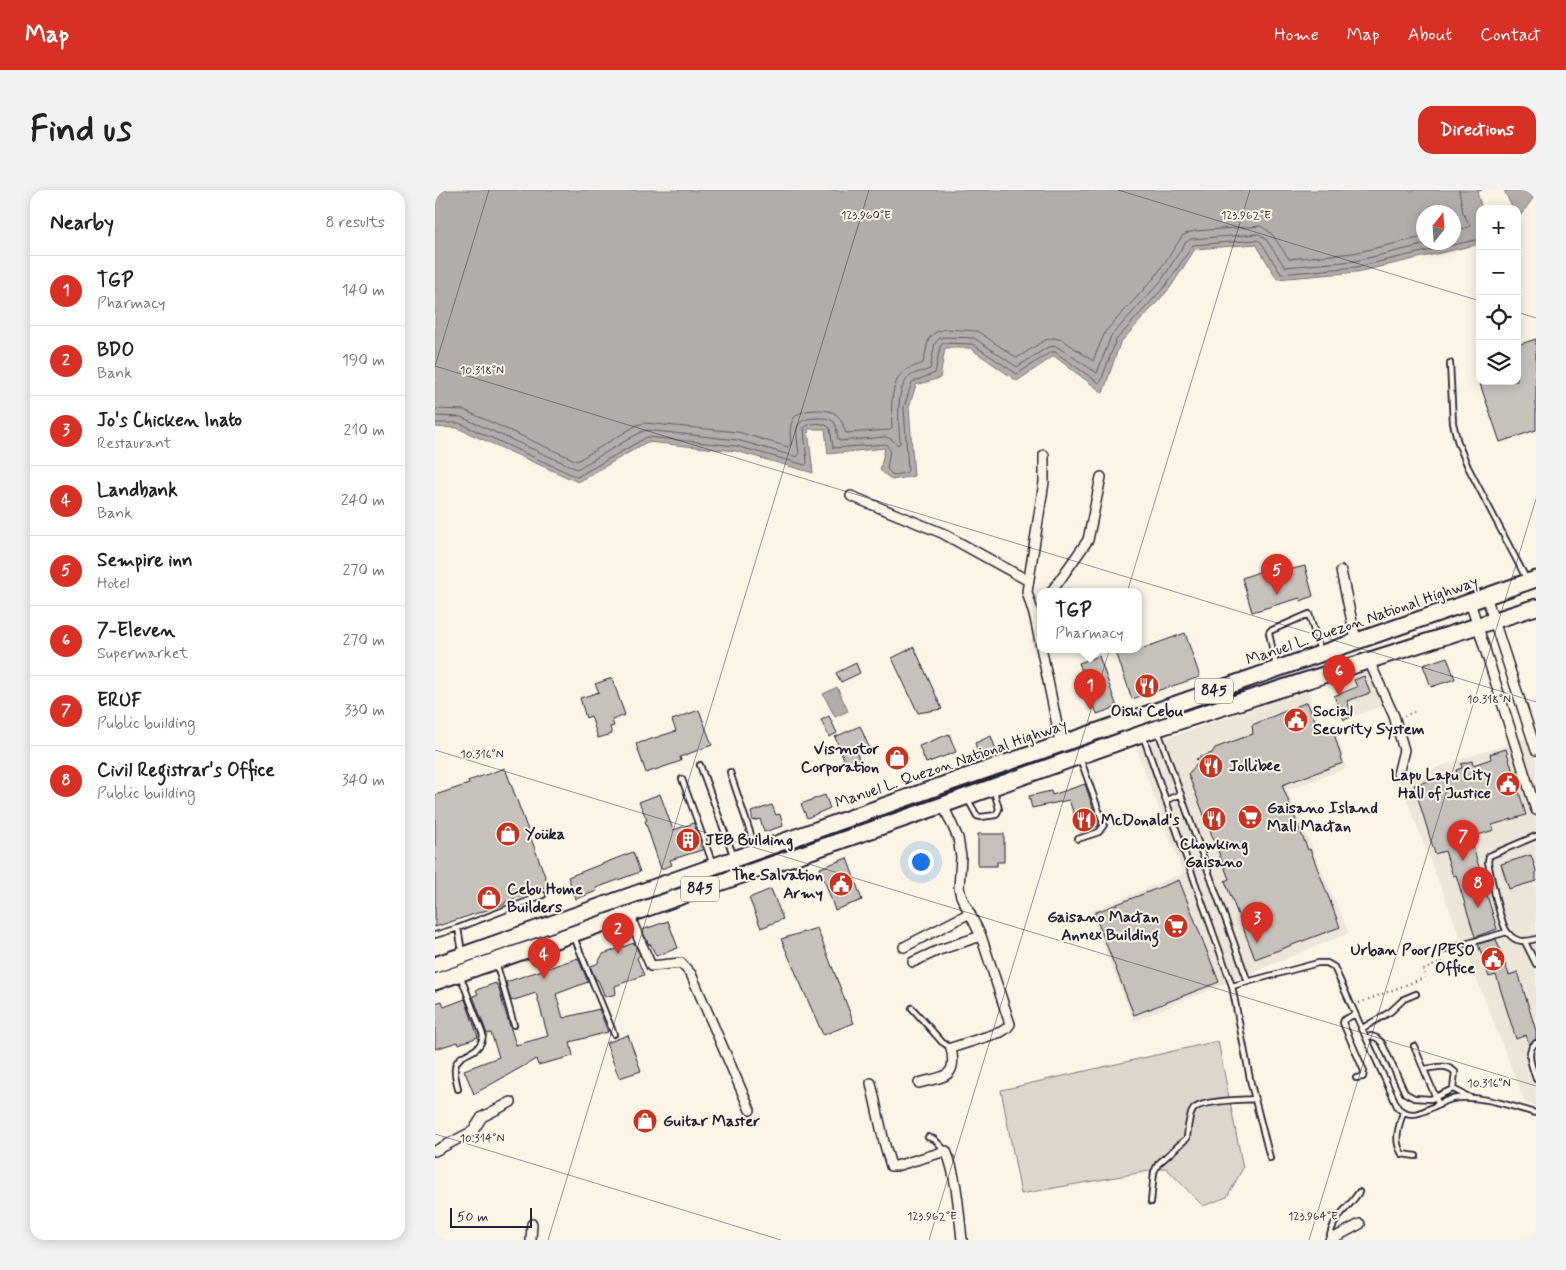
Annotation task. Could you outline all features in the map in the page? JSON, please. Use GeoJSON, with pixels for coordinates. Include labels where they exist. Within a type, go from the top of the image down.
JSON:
{"type":"FeatureCollection","features":[{"type":"Feature","properties":{"kind":"main road","name":"Manuel L. Quezon National Highway"},"geometry":{"type":"LineString","coordinates":[[435,965],[1320,652],[1364,639],[1532,580]]}},
{"type":"Feature","properties":{"kind":"main road","name":"Manuel L. Quezon National Highway"},"geometry":{"type":"LineString","coordinates":[[435,982],[943,805],[1157,728],[1536,607]]}},
{"type":"Feature","properties":{"kind":"main road"},"geometry":{"type":"LineString","coordinates":[[957,780],[966,796]]}},
{"type":"Feature","properties":{"kind":"main road"},"geometry":{"type":"LineString","coordinates":[[435,955],[776,836],[781,837],[785,841]]}},
{"type":"Feature","properties":{"kind":"street"},"geometry":{"type":"LineString","coordinates":[[1037,628],[1027,592],[1027,580],[1033,558],[1044,482],[1044,455]]}},
{"type":"Feature","properties":{"kind":"street"},"geometry":{"type":"LineString","coordinates":[[1054,588],[1088,540],[1101,477]]}},
{"type":"Feature","properties":{"kind":"street"},"geometry":{"type":"LineString","coordinates":[[851,496],[942,533],[1027,580]]}},
{"type":"Feature","properties":{"kind":"street"},"geometry":{"type":"LineString","coordinates":[[1341,571],[1356,640]]}},
{"type":"Feature","properties":{"kind":"street"},"geometry":{"type":"LineString","coordinates":[[1486,596],[1536,750]]}},
{"type":"Feature","properties":{"kind":"street"},"geometry":{"type":"LineString","coordinates":[[1470,602],[1536,810]]}},
{"type":"Feature","properties":{"kind":"street"},"geometry":{"type":"LineString","coordinates":[[1042,653],[1061,744]]}},
{"type":"Feature","properties":{"kind":"street"},"geometry":{"type":"LineString","coordinates":[[1369,661],[1394,716],[1404,750],[1398,774]]}},
{"type":"Feature","properties":{"kind":"street"},"geometry":{"type":"LineString","coordinates":[[919,1083],[947,1074],[952,1070],[954,1062],[951,1048],[1001,1032],[1010,1024],[981,936],[961,896],[959,888],[961,858],[958,838],[943,805]]}},
{"type":"Feature","properties":{"kind":"street"},"geometry":{"type":"LineString","coordinates":[[904,946],[970,913]]}},
{"type":"Feature","properties":{"kind":"street"},"geometry":{"type":"LineString","coordinates":[[630,914],[651,966],[681,963],[691,974],[750,1110]]}},
{"type":"Feature","properties":{"kind":"street"},"geometry":{"type":"LineString","coordinates":[[913,962],[939,950],[981,936]]}},
{"type":"Feature","properties":{"kind":"street"},"geometry":{"type":"LineString","coordinates":[[871,1083],[891,1166],[946,1151],[950,1159],[962,1240]]}},
{"type":"Feature","properties":{"kind":"street"},"geometry":{"type":"LineString","coordinates":[[435,1151],[473,1132],[482,1117],[511,1102]]}},
{"type":"Feature","properties":{"kind":"street"},"geometry":{"type":"LineString","coordinates":[[531,1240],[532,1224]]}},
{"type":"Feature","properties":{"kind":"street"},"geometry":{"type":"LineString","coordinates":[[1329,1240],[1360,1224]]}},
{"type":"Feature","properties":{"kind":"lane"},"geometry":{"type":"LineString","coordinates":[[1450,363],[1453,423],[1458,443],[1468,466],[1532,580]]}},
{"type":"Feature","properties":{"kind":"lane"},"geometry":{"type":"LineString","coordinates":[[1277,668],[1270,631],[1309,614],[1320,652]]}},
{"type":"Feature","properties":{"kind":"lane"},"geometry":{"type":"LineString","coordinates":[[1157,728],[1247,982]]}},
{"type":"Feature","properties":{"kind":"lane"},"geometry":{"type":"LineString","coordinates":[[1143,734],[1232,986],[1255,1099],[1270,1158]]}},
{"type":"Feature","properties":{"kind":"lane"},"geometry":{"type":"LineString","coordinates":[[1078,839],[1099,832],[1103,826],[1079,756]]}},
{"type":"Feature","properties":{"kind":"lane"},"geometry":{"type":"LineString","coordinates":[[700,765],[732,852]]}},
{"type":"Feature","properties":{"kind":"lane"},"geometry":{"type":"LineString","coordinates":[[730,772],[755,844]]}},
{"type":"Feature","properties":{"kind":"lane"},"geometry":{"type":"LineString","coordinates":[[682,779],[711,859]]}},
{"type":"Feature","properties":{"kind":"lane"},"geometry":{"type":"LineString","coordinates":[[966,796],[977,816],[996,815],[999,809],[993,787]]}},
{"type":"Feature","properties":{"kind":"lane"},"geometry":{"type":"LineString","coordinates":[[1167,800],[1181,794]]}},
{"type":"Feature","properties":{"kind":"lane"},"geometry":{"type":"LineString","coordinates":[[1536,836],[1489,856],[1488,862],[1507,932],[1518,941],[1536,940]]}},
{"type":"Feature","properties":{"kind":"lane"},"geometry":{"type":"LineString","coordinates":[[435,935],[459,928],[543,895]]}},
{"type":"Feature","properties":{"kind":"lane"},"geometry":{"type":"LineString","coordinates":[[459,928],[461,946]]}},
{"type":"Feature","properties":{"kind":"lane"},"geometry":{"type":"LineString","coordinates":[[1440,951],[1507,932]]}},
{"type":"Feature","properties":{"kind":"lane"},"geometry":{"type":"LineString","coordinates":[[573,934],[614,1034]]}},
{"type":"Feature","properties":{"kind":"lane"},"geometry":{"type":"LineString","coordinates":[[1525,942],[1536,964]]}},
{"type":"Feature","properties":{"kind":"lane"},"geometry":{"type":"LineString","coordinates":[[496,961],[514,1025]]}},
{"type":"Feature","properties":{"kind":"lane"},"geometry":{"type":"LineString","coordinates":[[1232,986],[1318,963],[1327,963],[1334,967],[1398,1108],[1403,1112],[1413,1115],[1451,1100],[1471,1098]]}},
{"type":"Feature","properties":{"kind":"lane"},"geometry":{"type":"LineString","coordinates":[[458,1089],[456,1065],[460,1058],[479,1047],[483,1035],[459,974]]}},
{"type":"Feature","properties":{"kind":"lane"},"geometry":{"type":"LineString","coordinates":[[1361,1029],[1390,1012],[1403,999],[1416,994]]}},
{"type":"Feature","properties":{"kind":"lane"},"geometry":{"type":"LineString","coordinates":[[913,1008],[942,1042],[951,1048]]}},
{"type":"Feature","properties":{"kind":"lane"},"geometry":{"type":"LineString","coordinates":[[1355,1014],[1344,1020],[1343,1023],[1364,1070],[1363,1077],[1355,1078]]}},
{"type":"Feature","properties":{"kind":"lane"},"geometry":{"type":"LineString","coordinates":[[1366,1038],[1371,1036],[1377,1038],[1382,1044],[1405,1093],[1414,1098],[1431,1099],[1453,1089]]}},
{"type":"Feature","properties":{"kind":"lane"},"geometry":{"type":"LineString","coordinates":[[1536,1043],[1532,1045],[1529,1053],[1536,1078]]}},
{"type":"Feature","properties":{"kind":"lane"},"geometry":{"type":"LineString","coordinates":[[1415,1046],[1439,1105]]}},
{"type":"Feature","properties":{"kind":"lane"},"geometry":{"type":"LineString","coordinates":[[1424,1069],[1449,1067],[1455,1072],[1453,1089]]}},
{"type":"Feature","properties":{"kind":"lane"},"geometry":{"type":"LineString","coordinates":[[1453,1089],[1471,1098],[1536,1113]]}},
{"type":"Feature","properties":{"kind":"lane"},"geometry":{"type":"LineString","coordinates":[[1151,1202],[1154,1172],[1161,1160],[1187,1138],[1191,1113],[1194,1108],[1198,1105],[1255,1099]]}},
{"type":"Feature","properties":{"kind":"lane"},"geometry":{"type":"LineString","coordinates":[[1403,1112],[1396,1138],[1398,1147],[1402,1154],[1417,1156]]}},
{"type":"Feature","properties":{"kind":"lane"},"geometry":{"type":"LineString","coordinates":[[927,1136],[934,1139],[946,1151]]}},
{"type":"Feature","properties":{"kind":"lane"},"geometry":{"type":"LineString","coordinates":[[1329,1240],[1340,1212],[1351,1204],[1359,1192]]}},
{"type":"Feature","properties":{"kind":"path"},"geometry":{"type":"LineString","coordinates":[[1351,1005],[1426,977],[1423,970],[1444,961],[1440,951]]}},
{"type":"Feature","properties":{"kind":"shaded area"},"geometry":{"type":"Polygon","coordinates":[[[1368,668],[1382,706],[1354,716],[1340,679],[1368,668]]]}},
{"type":"Feature","properties":{"kind":"shaded area"},"geometry":{"type":"Polygon","coordinates":[[[1307,691],[1321,728],[1334,723],[1346,768],[1287,790],[1349,933],[1134,1021],[1089,912],[1183,873],[1136,748],[1307,691]]]}},
{"type":"Feature","properties":{"kind":"shaded area"},"geometry":{"type":"Polygon","coordinates":[[[1536,735],[1536,1106],[1525,1103],[1399,780],[1536,735]]]}},
{"type":"Feature","properties":{"kind":"shaded area"},"geometry":{"type":"Polygon","coordinates":[[[1218,1041],[1243,1168],[1227,1197],[1203,1206],[1166,1168],[1021,1194],[1001,1090],[1218,1041]]]}},
{"type":"Feature","properties":{"kind":"water"},"geometry":{"type":"Polygon","coordinates":[[[435,190],[1482,190],[1477,192],[1481,205],[1476,205],[1476,245],[1461,248],[1461,205],[1416,205],[1416,250],[1454,250],[1357,272],[1277,279],[1256,244],[1195,249],[1170,288],[1120,343],[1103,393],[1054,356],[1017,381],[970,348],[945,348],[940,378],[916,385],[909,407],[914,476],[892,480],[880,470],[885,448],[828,454],[825,429],[808,429],[813,473],[736,451],[647,442],[578,482],[457,428],[435,427],[435,190]]]}},
{"type":"Feature","properties":{"kind":"water"},"geometry":{"type":"Polygon","coordinates":[[[1504,190],[1536,190],[1536,194],[1521,215],[1521,205],[1511,205],[1504,190]]]}},
{"type":"Feature","properties":{"kind":"water"},"geometry":{"type":"Polygon","coordinates":[[[837,687],[848,711],[835,717],[823,694],[837,687]]]}},
{"type":"Feature","properties":{"kind":"building"},"geometry":{"type":"Polygon","coordinates":[[[1536,339],[1536,430],[1500,442],[1480,385],[1521,385],[1521,344],[1536,339]]]}},
{"type":"Feature","properties":{"kind":"building"},"geometry":{"type":"Polygon","coordinates":[[[1278,565],[1280,572],[1305,566],[1313,596],[1301,601],[1300,598],[1252,612],[1242,578],[1278,565]]]}},
{"type":"Feature","properties":{"kind":"building"},"geometry":{"type":"Polygon","coordinates":[[[1185,633],[1200,677],[1132,699],[1116,653],[1142,653],[1142,649],[1185,633]]]}},
{"type":"Feature","properties":{"kind":"building"},"geometry":{"type":"Polygon","coordinates":[[[914,647],[942,709],[918,713],[892,658],[914,647]]]}},
{"type":"Feature","properties":{"kind":"building"},"geometry":{"type":"Polygon","coordinates":[[[1099,656],[1117,707],[1097,714],[1079,663],[1099,656]]]}},
{"type":"Feature","properties":{"kind":"building"},"geometry":{"type":"Polygon","coordinates":[[[1447,657],[1455,679],[1431,687],[1423,665],[1447,657]]]}},
{"type":"Feature","properties":{"kind":"building"},"geometry":{"type":"Polygon","coordinates":[[[856,663],[860,673],[841,682],[836,673],[856,663]]]}},
{"type":"Feature","properties":{"kind":"building"},"geometry":{"type":"Polygon","coordinates":[[[1364,676],[1370,693],[1347,701],[1353,716],[1344,720],[1334,696],[1357,687],[1354,680],[1364,676]]]}},
{"type":"Feature","properties":{"kind":"building"},"geometry":{"type":"Polygon","coordinates":[[[612,678],[625,715],[612,720],[614,726],[610,727],[612,734],[598,738],[591,716],[586,718],[580,698],[599,692],[595,684],[612,678]]]}},
{"type":"Feature","properties":{"kind":"building","name":"Gaisano Island Mall Mactan"},"geometry":{"type":"Polygon","coordinates":[[[1307,702],[1320,731],[1332,727],[1343,763],[1282,785],[1308,850],[1310,849],[1340,927],[1255,959],[1225,881],[1229,879],[1188,774],[1199,762],[1196,759],[1212,753],[1215,748],[1253,734],[1252,725],[1307,702]]]}},
{"type":"Feature","properties":{"kind":"building"},"geometry":{"type":"Polygon","coordinates":[[[699,710],[712,745],[680,757],[681,761],[646,773],[636,744],[676,731],[672,720],[699,710]]]}},
{"type":"Feature","properties":{"kind":"building"},"geometry":{"type":"Polygon","coordinates":[[[829,716],[837,733],[829,737],[821,720],[829,716]]]}},
{"type":"Feature","properties":{"kind":"building"},"geometry":{"type":"Polygon","coordinates":[[[860,726],[869,747],[856,752],[861,763],[848,769],[835,737],[860,726]]]}},
{"type":"Feature","properties":{"kind":"building"},"geometry":{"type":"Polygon","coordinates":[[[949,734],[956,752],[926,763],[919,746],[949,734]]]}},
{"type":"Feature","properties":{"kind":"building"},"geometry":{"type":"Polygon","coordinates":[[[991,736],[996,750],[979,756],[975,743],[991,736]]]}},
{"type":"Feature","properties":{"kind":"building"},"geometry":{"type":"Polygon","coordinates":[[[1506,749],[1526,815],[1492,825],[1494,830],[1475,836],[1477,842],[1472,843],[1497,929],[1475,937],[1456,875],[1453,876],[1445,851],[1435,854],[1414,785],[1457,773],[1456,770],[1462,768],[1461,764],[1472,761],[1473,765],[1491,759],[1490,754],[1506,749]]]}},
{"type":"Feature","properties":{"kind":"building"},"geometry":{"type":"Polygon","coordinates":[[[505,768],[549,887],[435,927],[435,795],[469,784],[468,781],[505,768]]]}},
{"type":"Feature","properties":{"kind":"building"},"geometry":{"type":"Polygon","coordinates":[[[1085,784],[1099,826],[1080,832],[1069,800],[1032,808],[1029,796],[1051,791],[1052,795],[1085,784]]]}},
{"type":"Feature","properties":{"kind":"building"},"geometry":{"type":"Polygon","coordinates":[[[660,794],[673,830],[694,823],[702,850],[670,860],[672,865],[661,869],[645,821],[647,820],[639,802],[660,794]]]}},
{"type":"Feature","properties":{"kind":"building"},"geometry":{"type":"Polygon","coordinates":[[[825,795],[830,808],[807,818],[801,804],[825,795]]]}},
{"type":"Feature","properties":{"kind":"building"},"geometry":{"type":"Polygon","coordinates":[[[772,805],[776,815],[780,814],[783,826],[764,832],[760,819],[753,821],[751,812],[772,805]]]}},
{"type":"Feature","properties":{"kind":"building"},"geometry":{"type":"Polygon","coordinates":[[[978,834],[1004,834],[1004,862],[997,862],[997,866],[978,866],[978,834]]]}},
{"type":"Feature","properties":{"kind":"building"},"geometry":{"type":"Polygon","coordinates":[[[633,852],[640,872],[596,888],[597,891],[576,899],[568,877],[633,852]]]}},
{"type":"Feature","properties":{"kind":"building"},"geometry":{"type":"Polygon","coordinates":[[[1531,855],[1536,870],[1536,881],[1509,889],[1501,864],[1531,855]]]}},
{"type":"Feature","properties":{"kind":"building","name":"The Salvation Army"},"geometry":{"type":"Polygon","coordinates":[[[847,858],[862,900],[835,910],[820,868],[847,858]]]}},
{"type":"Feature","properties":{"kind":"building"},"geometry":{"type":"Polygon","coordinates":[[[1179,880],[1219,982],[1134,1015],[1094,913],[1179,880]]]}},
{"type":"Feature","properties":{"kind":"building"},"geometry":{"type":"Polygon","coordinates":[[[771,889],[783,919],[761,928],[749,898],[771,889]]]}},
{"type":"Feature","properties":{"kind":"building"},"geometry":{"type":"Polygon","coordinates":[[[668,921],[678,948],[656,956],[642,930],[668,921]]]}},
{"type":"Feature","properties":{"kind":"building"},"geometry":{"type":"Polygon","coordinates":[[[817,928],[854,1023],[823,1035],[781,939],[817,928]]]}},
{"type":"Feature","properties":{"kind":"building"},"geometry":{"type":"Polygon","coordinates":[[[1496,939],[1509,975],[1518,972],[1536,1031],[1536,1039],[1529,1044],[1526,1035],[1516,1039],[1496,975],[1489,977],[1478,944],[1496,939]]]}},
{"type":"Feature","properties":{"kind":"building"},"geometry":{"type":"Polygon","coordinates":[[[634,943],[640,955],[637,958],[644,975],[615,986],[616,994],[605,997],[590,966],[597,964],[603,954],[634,943]]]}},
{"type":"Feature","properties":{"kind":"building"},"geometry":{"type":"Polygon","coordinates":[[[578,958],[588,982],[556,994],[563,1018],[599,1009],[608,1032],[570,1042],[573,1056],[538,1065],[536,1059],[474,1094],[464,1070],[499,1057],[491,1033],[487,1034],[473,996],[478,994],[476,990],[496,983],[498,985],[516,1045],[548,1036],[536,993],[511,1001],[506,982],[578,958]]]}},
{"type":"Feature","properties":{"kind":"building"},"geometry":{"type":"Polygon","coordinates":[[[465,999],[478,1037],[459,1044],[458,1042],[435,1049],[435,1003],[442,1001],[444,1007],[465,999]]]}},
{"type":"Feature","properties":{"kind":"building"},"geometry":{"type":"Polygon","coordinates":[[[628,1035],[641,1071],[619,1078],[606,1043],[628,1035]]]}},
{"type":"Feature","properties":{"kind":"place","name":"Sempire inn"},"geometry":{"type":"Point","coordinates":[1277,595]}},
{"type":"Feature","properties":{"kind":"place","name":"Oishi Cebu"},"geometry":{"type":"Point","coordinates":[1147,686]}},
{"type":"Feature","properties":{"kind":"place","name":"7-Eleven"},"geometry":{"type":"Point","coordinates":[1339,696]}},
{"type":"Feature","properties":{"kind":"place","name":"TGP"},"geometry":{"type":"Point","coordinates":[1090,710]}},
{"type":"Feature","properties":{"kind":"place","name":"Social Security System"},"geometry":{"type":"Point","coordinates":[1296,720]}},
{"type":"Feature","properties":{"kind":"place","name":"Vismotor Corporation"},"geometry":{"type":"Point","coordinates":[897,758]}},
{"type":"Feature","properties":{"kind":"place","name":"Jollibee"},"geometry":{"type":"Point","coordinates":[1211,766]}},
{"type":"Feature","properties":{"kind":"place","name":"Lapu Lapu City Hall of Justice"},"geometry":{"type":"Point","coordinates":[1508,784]}},
{"type":"Feature","properties":{"kind":"place","name":"Gaisano Island Mall Mactan"},"geometry":{"type":"Point","coordinates":[1250,817]}},
{"type":"Feature","properties":{"kind":"place","name":"Chowking Gaisano"},"geometry":{"type":"Point","coordinates":[1214,819]}},
{"type":"Feature","properties":{"kind":"place","name":"McDonald's"},"geometry":{"type":"Point","coordinates":[1084,820]}},
{"type":"Feature","properties":{"kind":"place","name":"Yoüka"},"geometry":{"type":"Point","coordinates":[508,834]}},
{"type":"Feature","properties":{"kind":"place","name":"JEB Building"},"geometry":{"type":"Point","coordinates":[688,840]}},
{"type":"Feature","properties":{"kind":"place","name":"ERUF"},"geometry":{"type":"Point","coordinates":[1463,861]}},
{"type":"Feature","properties":{"kind":"place","name":"The Salvation Army"},"geometry":{"type":"Point","coordinates":[841,884]}},
{"type":"Feature","properties":{"kind":"place","name":"Cebu Home Builders"},"geometry":{"type":"Point","coordinates":[489,898]}},
{"type":"Feature","properties":{"kind":"place","name":"Civil Registrar's Office"},"geometry":{"type":"Point","coordinates":[1478,908]}},
{"type":"Feature","properties":{"kind":"place","name":"Gaisano Mactan Annex Building"},"geometry":{"type":"Point","coordinates":[1176,926]}},
{"type":"Feature","properties":{"kind":"place","name":"Jo's Chicken Inato"},"geometry":{"type":"Point","coordinates":[1257,943]}},
{"type":"Feature","properties":{"kind":"place","name":"BDO"},"geometry":{"type":"Point","coordinates":[618,954]}},
{"type":"Feature","properties":{"kind":"place","name":"Urban Poor/PESO Office"},"geometry":{"type":"Point","coordinates":[1493,959]}},
{"type":"Feature","properties":{"kind":"place","name":"Landbank"},"geometry":{"type":"Point","coordinates":[544,979]}},
{"type":"Feature","properties":{"kind":"place","name":"Guitar Master"},"geometry":{"type":"Point","coordinates":[645,1121]}}]}
